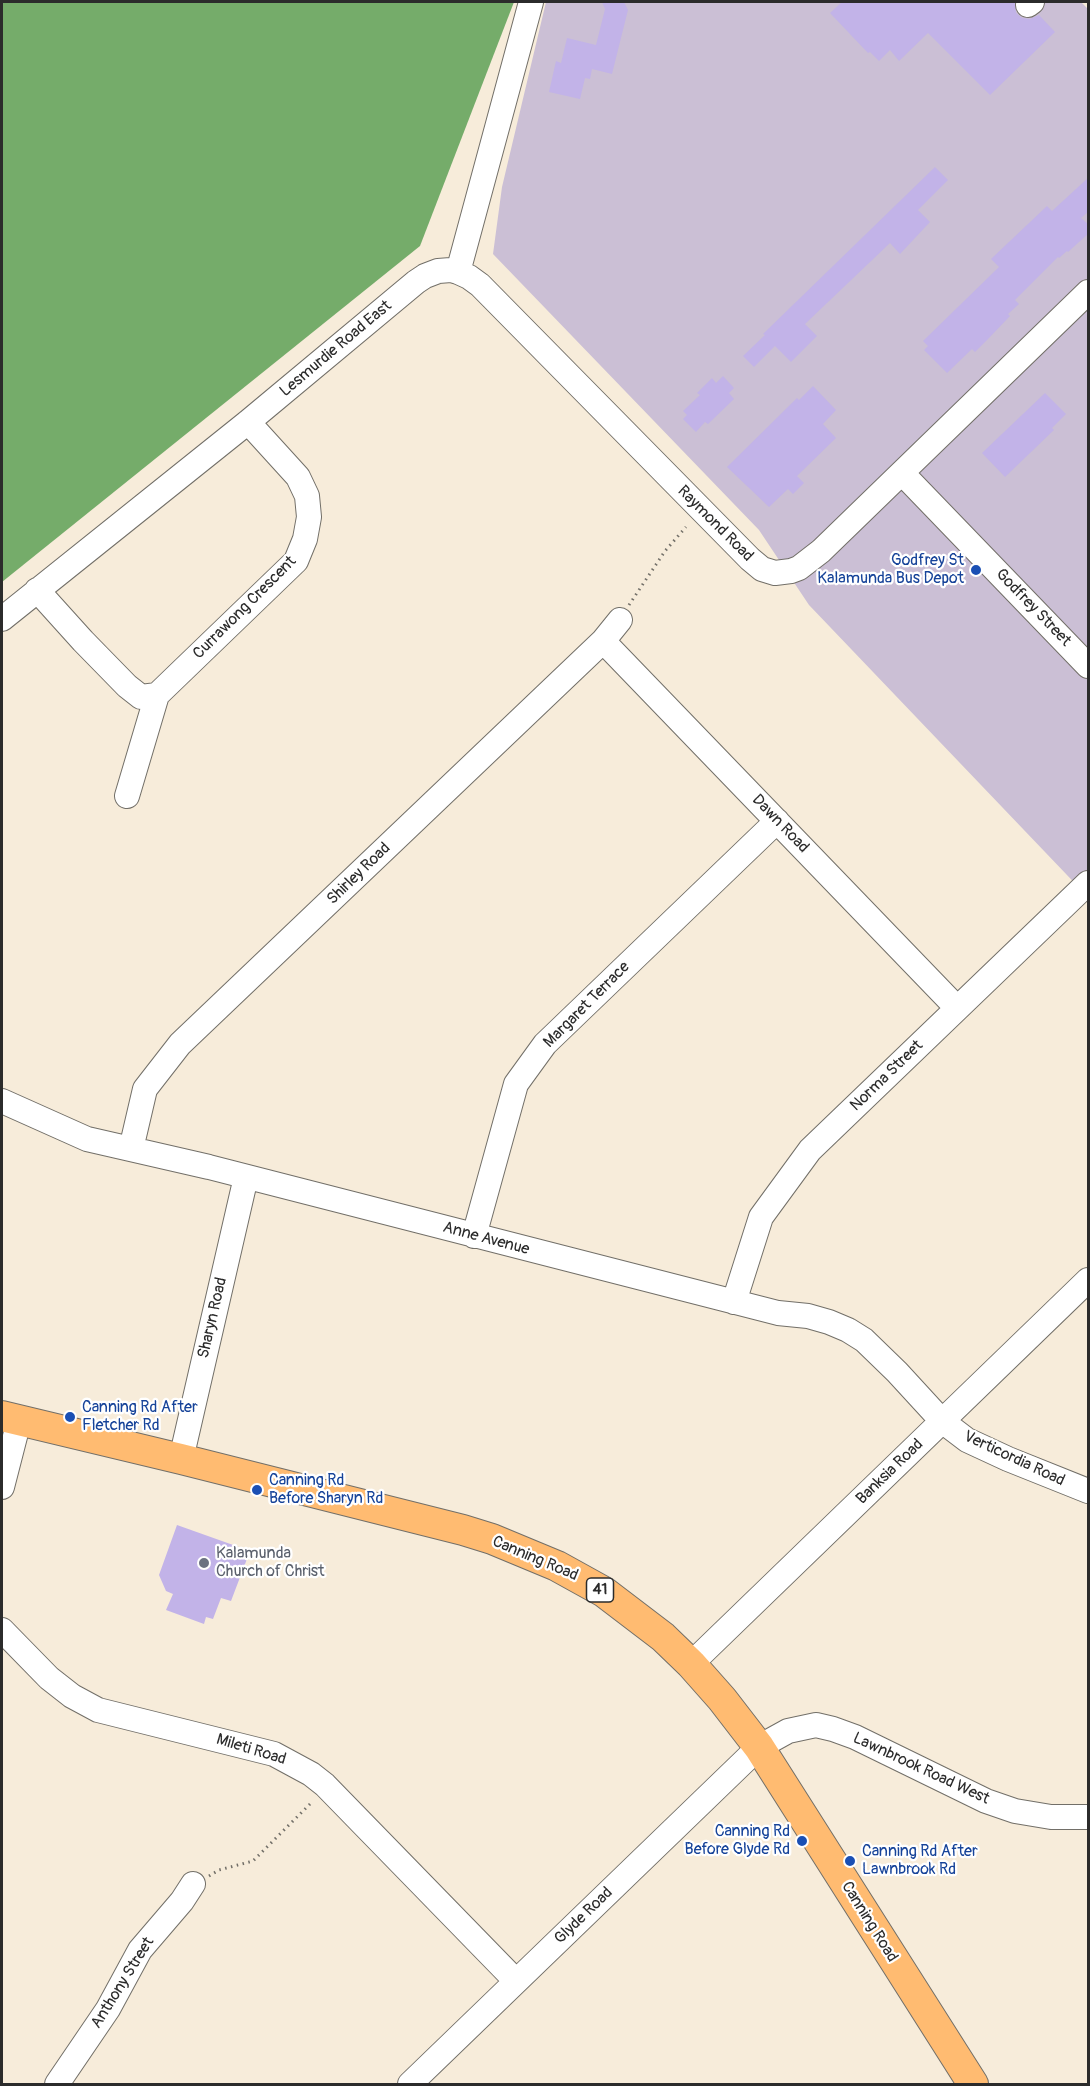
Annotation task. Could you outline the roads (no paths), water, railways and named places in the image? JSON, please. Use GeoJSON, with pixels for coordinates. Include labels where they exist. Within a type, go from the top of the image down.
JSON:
{"type":"FeatureCollection","features":[{"type":"Feature","properties":{"kind":"main road","name":"Canning Road"},"geometry":{"type":"LineString","coordinates":[[10,1418],[463,1530],[518,1549],[566,1570],[604,1592],[663,1637],[691,1664],[759,1747],[973,2085]]}},
{"type":"Feature","properties":{"kind":"street"},"geometry":{"type":"LineString","coordinates":[[458,272],[531,2]]}},
{"type":"Feature","properties":{"kind":"street","name":"Lesmurdie Road East"},"geometry":{"type":"LineString","coordinates":[[2,619],[248,422],[422,277],[443,270],[458,272]]}},
{"type":"Feature","properties":{"kind":"street","name":"Raymond Road"},"geometry":{"type":"LineString","coordinates":[[458,272],[480,285],[762,569],[783,572],[791,571],[807,563],[1089,292]]}},
{"type":"Feature","properties":{"kind":"street","name":"Currawong Crescent"},"geometry":{"type":"LineString","coordinates":[[156,695],[296,561],[305,539],[309,517],[307,496],[298,477],[248,422]]}},
{"type":"Feature","properties":{"kind":"street","name":"Godfrey Street"},"geometry":{"type":"LineString","coordinates":[[902,473],[1085,654]]}},
{"type":"Feature","properties":{"kind":"street"},"geometry":{"type":"LineString","coordinates":[[37,590],[83,642],[127,686],[141,697],[156,695],[127,796]]}},
{"type":"Feature","properties":{"kind":"street","name":"Shirley Road"},"geometry":{"type":"LineString","coordinates":[[131,1149],[145,1089],[180,1044],[603,641],[620,620]]}},
{"type":"Feature","properties":{"kind":"street","name":"Dawn Road"},"geometry":{"type":"LineString","coordinates":[[603,641],[957,1008]]}},
{"type":"Feature","properties":{"kind":"street","name":"Margaret Terrace"},"geometry":{"type":"LineString","coordinates":[[474,1236],[516,1084],[545,1044],[777,821]]}},
{"type":"Feature","properties":{"kind":"street","name":"Norma Street"},"geometry":{"type":"LineString","coordinates":[[734,1302],[761,1217],[810,1150],[1089,883]]}},
{"type":"Feature","properties":{"kind":"street","name":"Anne Avenue"},"geometry":{"type":"LineString","coordinates":[[2,1101],[87,1139],[246,1177],[778,1313],[808,1316],[848,1330],[864,1340],[942,1421]]}},
{"type":"Feature","properties":{"kind":"street","name":"Sharyn Road"},"geometry":{"type":"LineString","coordinates":[[181,1459],[246,1177]]}},
{"type":"Feature","properties":{"kind":"street","name":"Banksia Road"},"geometry":{"type":"LineString","coordinates":[[691,1664],[1089,1280]]}},
{"type":"Feature","properties":{"kind":"street"},"geometry":{"type":"LineString","coordinates":[[2,1487],[10,1418]]}},
{"type":"Feature","properties":{"kind":"street","name":"Verticordia Road"},"geometry":{"type":"LineString","coordinates":[[942,1421],[967,1440],[998,1455],[1089,1491]]}},
{"type":"Feature","properties":{"kind":"street","name":"Mileti Road"},"geometry":{"type":"LineString","coordinates":[[2,1630],[49,1678],[72,1696],[98,1710],[274,1754],[311,1774],[327,1787],[516,1981]]}},
{"type":"Feature","properties":{"kind":"street","name":"Lawnbrook Road West"},"geometry":{"type":"LineString","coordinates":[[759,1747],[788,1731],[816,1725],[855,1737],[986,1801],[1015,1811],[1051,1817],[1089,1817]]}},
{"type":"Feature","properties":{"kind":"street","name":"Glyde Road"},"geometry":{"type":"LineString","coordinates":[[410,2085],[759,1747]]}},
{"type":"Feature","properties":{"kind":"street","name":"Anthony Street"},"geometry":{"type":"LineString","coordinates":[[57,2085],[108,2009],[140,1950],[194,1884]]}},
{"type":"Feature","properties":{"kind":"place","name":"Godfrey St Kalamunda Bus Depot"},"geometry":{"type":"Point","coordinates":[976,570]}},
{"type":"Feature","properties":{"kind":"place","name":"Canning Rd After Fletcher Rd"},"geometry":{"type":"Point","coordinates":[70,1417]}},
{"type":"Feature","properties":{"kind":"place","name":"Canning Rd Before Sharyn Rd"},"geometry":{"type":"Point","coordinates":[257,1490]}},
{"type":"Feature","properties":{"kind":"place","name":"Kalamunda Church of Christ"},"geometry":{"type":"Point","coordinates":[204,1563]}},
{"type":"Feature","properties":{"kind":"place","name":"Canning Rd Before Glyde Rd"},"geometry":{"type":"Point","coordinates":[802,1841]}},
{"type":"Feature","properties":{"kind":"place","name":"Canning Rd After Lawnbrook Rd"},"geometry":{"type":"Point","coordinates":[850,1861]}}]}
